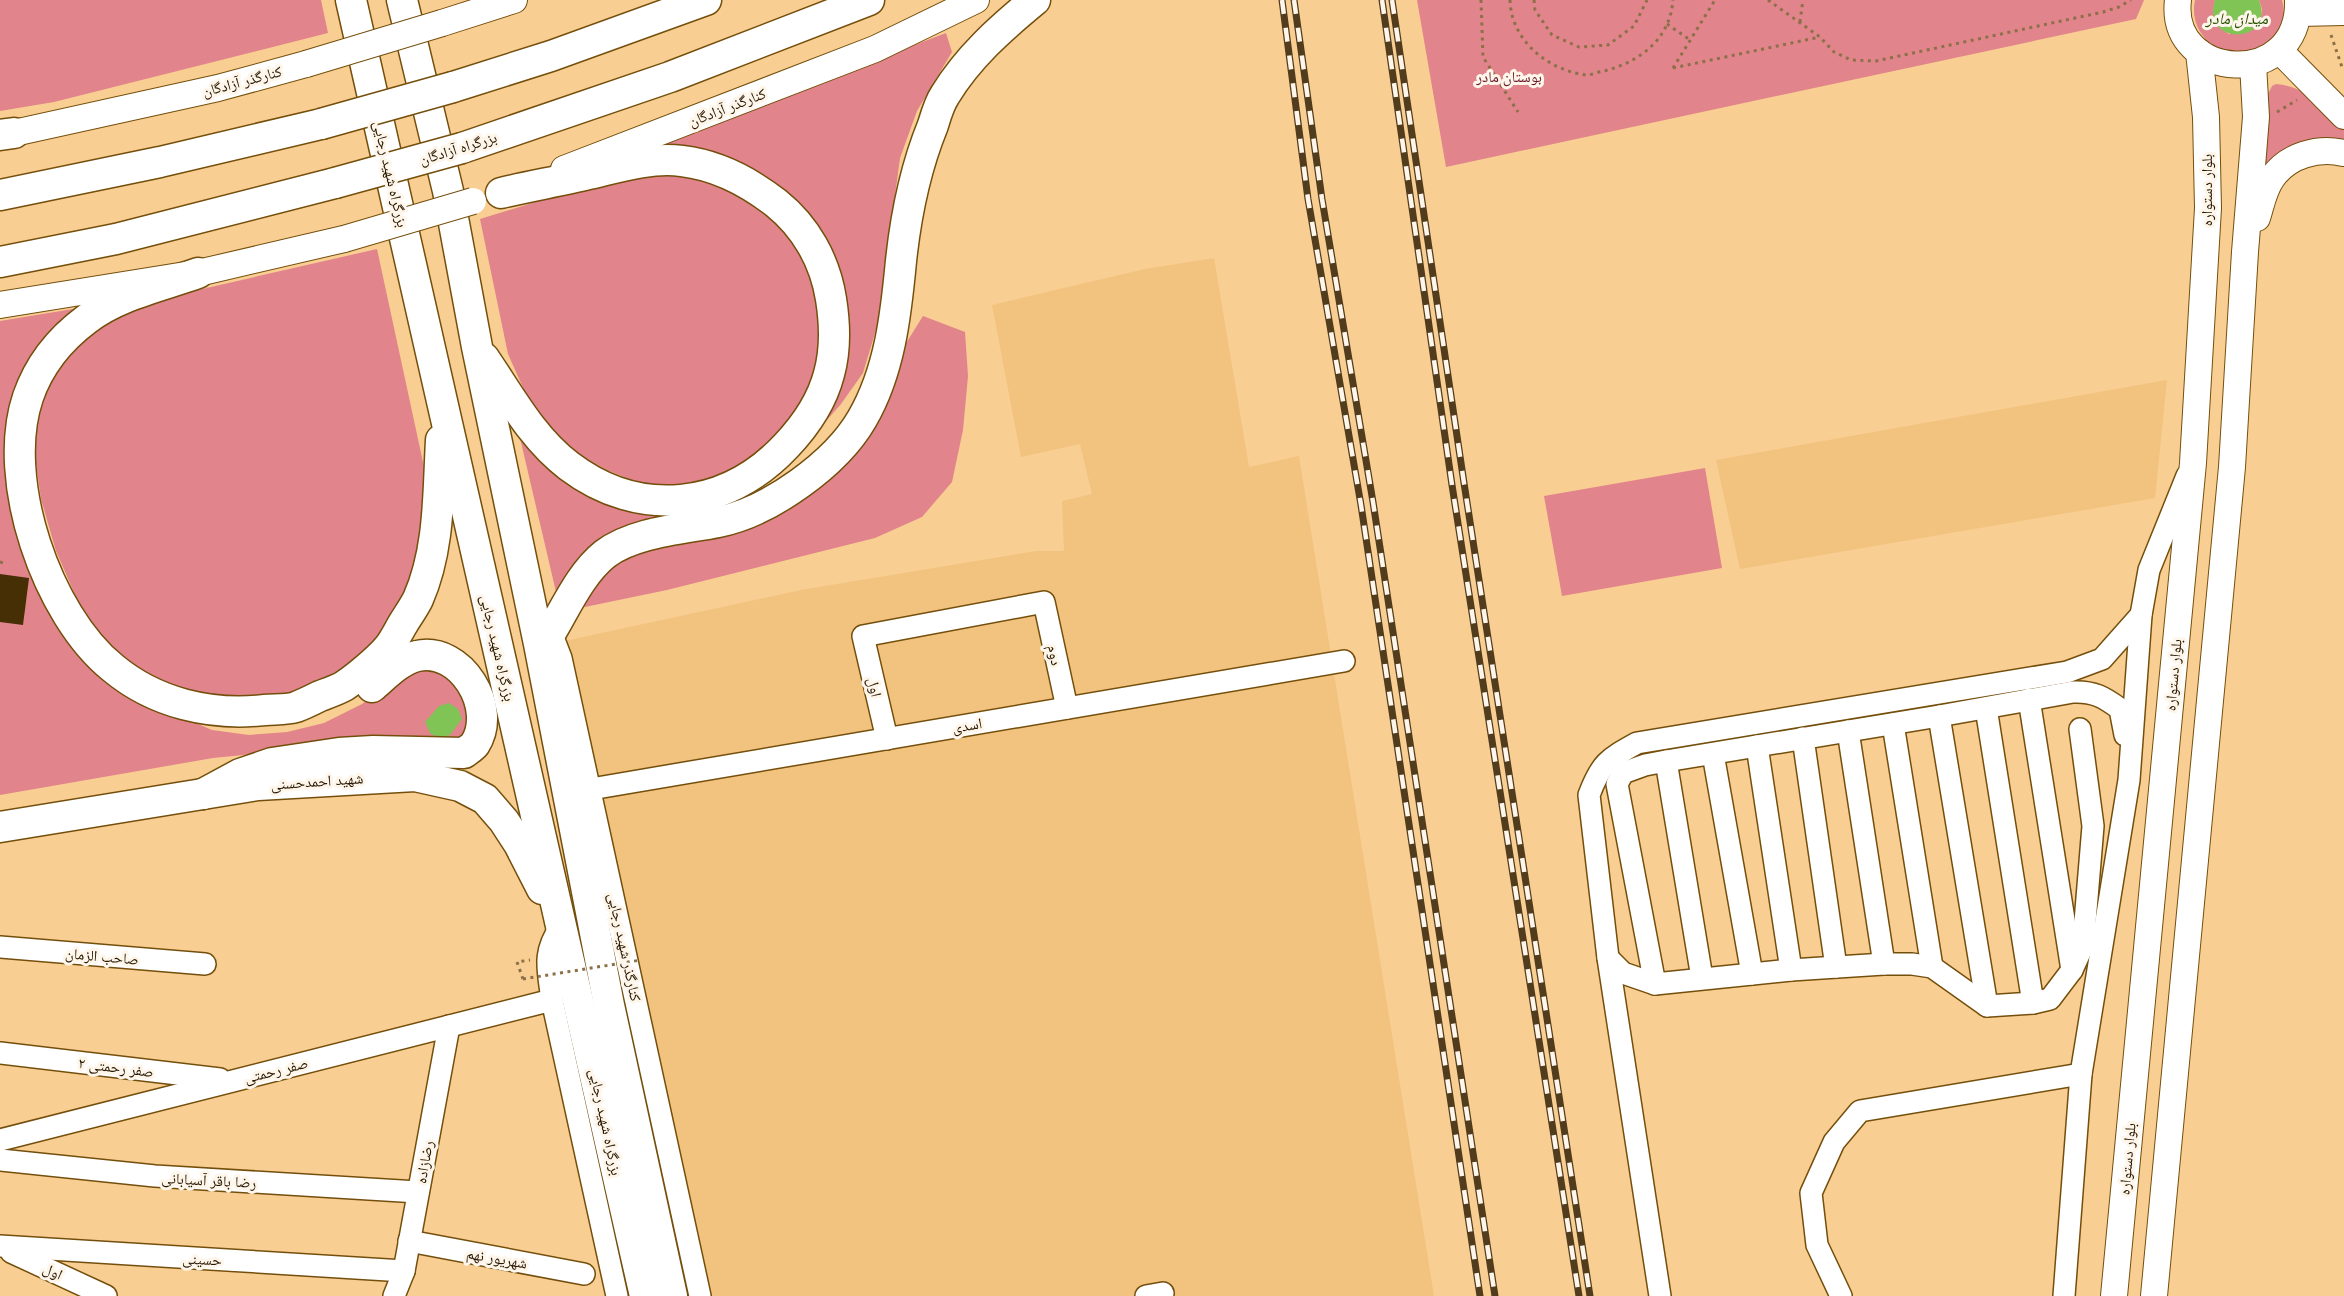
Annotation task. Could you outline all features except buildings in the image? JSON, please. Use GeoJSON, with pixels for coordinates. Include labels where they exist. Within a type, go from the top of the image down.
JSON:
{"type":"FeatureCollection","features":[{"type":"Feature","properties":{"kind":"highway","name":"بزرگراه شهید رجایی"},"geometry":{"type":"LineString","coordinates":[[402,0],[448,192],[609,1005],[672,1296]]}},
{"type":"Feature","properties":{"kind":"highway"},"geometry":{"type":"LineString","coordinates":[[581,45],[658,0]]}},
{"type":"Feature","properties":{"kind":"highway"},"geometry":{"type":"LineString","coordinates":[[0,195],[160,162],[321,124],[453,87],[581,45],[706,0]]}},
{"type":"Feature","properties":{"kind":"highway","name":"بزرگراه آزادگان"},"geometry":{"type":"LineString","coordinates":[[0,262],[116,239],[335,183],[462,147],[670,77],[869,0]]}},
{"type":"Feature","properties":{"kind":"highway"},"geometry":{"type":"LineString","coordinates":[[551,632],[584,578],[605,554],[637,538],[721,521],[760,507],[793,488],[831,459],[862,419],[882,372],[892,336],[905,220],[920,156],[944,97],[970,59],[999,30],[1035,0]]}},
{"type":"Feature","properties":{"kind":"highway","name":"بزرگراه شهید رجایی"},"geometry":{"type":"LineString","coordinates":[[351,1],[645,1296]]}},
{"type":"Feature","properties":{"kind":"highway"},"geometry":{"type":"LineString","coordinates":[[477,347],[540,440],[569,466],[593,481],[626,495],[656,500],[708,496],[734,487],[756,474],[795,437],[815,409],[829,375],[834,348],[834,318],[829,286],[821,262],[804,231],[769,198],[736,177],[682,160],[659,160],[622,166],[487,197]]}},
{"type":"Feature","properties":{"kind":"highway"},"geometry":{"type":"LineString","coordinates":[[198,273],[108,305],[88,318],[65,338],[44,362],[28,396],[22,415],[20,471],[27,515],[35,546],[53,589],[79,634],[101,659],[138,686],[164,699],[200,709],[228,721],[261,724],[302,719],[341,707],[371,688],[399,664],[416,656],[433,655],[449,660],[463,670],[474,686],[480,707],[481,728],[475,745],[464,753],[373,751],[272,763],[240,774],[203,794]]}},
{"type":"Feature","properties":{"kind":"highway"},"geometry":{"type":"LineString","coordinates":[[200,709],[238,713],[293,708],[344,686],[387,649],[418,600],[435,543],[443,404]]}},
{"type":"Feature","properties":{"kind":"highway","name":"شهید احمدحسنی"},"geometry":{"type":"LineString","coordinates":[[0,828],[268,784],[415,776],[460,786],[485,799],[504,821],[519,844],[561,926]]}},
{"type":"Feature","properties":{"kind":"main road","name":"کنارگذر آزادگان"},"geometry":{"type":"LineString","coordinates":[[5,134],[218,88],[442,24],[514,0]]}},
{"type":"Feature","properties":{"kind":"main road","name":"کنارگذر آزادگان"},"geometry":{"type":"LineString","coordinates":[[487,197],[875,49],[976,0]]}},
{"type":"Feature","properties":{"kind":"main road"},"geometry":{"type":"LineString","coordinates":[[2178,0],[2180,24],[2187,40],[2211,60],[2225,65],[2253,64],[2279,50],[2289,39],[2298,6],[2337,22]]}},
{"type":"Feature","properties":{"kind":"main road"},"geometry":{"type":"LineString","coordinates":[[2279,50],[2344,116]]}},
{"type":"Feature","properties":{"kind":"main road","name":"بلوار دستواره"},"geometry":{"type":"LineString","coordinates":[[2114,1296],[2193,463],[2208,208],[2206,117],[2199,52]]}},
{"type":"Feature","properties":{"kind":"main road"},"geometry":{"type":"LineString","coordinates":[[2154,1296],[2232,466],[2256,117],[2253,64]]}},
{"type":"Feature","properties":{"kind":"main road"},"geometry":{"type":"LineString","coordinates":[[2245,252],[2271,180],[2281,168],[2295,158],[2311,153],[2329,150],[2344,153]]}},
{"type":"Feature","properties":{"kind":"main road"},"geometry":{"type":"LineString","coordinates":[[0,305],[198,273],[344,239],[487,197]]}},
{"type":"Feature","properties":{"kind":"street"},"geometry":{"type":"LineString","coordinates":[[2064,1296],[2081,1074],[2129,780],[2140,615],[2150,570],[2193,463]]}},
{"type":"Feature","properties":{"kind":"street","name":"اول"},"geometry":{"type":"LineString","coordinates":[[887,739],[863,636],[1044,602]]}},
{"type":"Feature","properties":{"kind":"street","name":"دوم"},"geometry":{"type":"LineString","coordinates":[[1044,602],[1067,708]]}},
{"type":"Feature","properties":{"kind":"street","name":"کنارگذر شهید رجایی"},"geometry":{"type":"LineString","coordinates":[[531,606],[551,632],[561,658],[700,1296]]}},
{"type":"Feature","properties":{"kind":"street"},"geometry":{"type":"LineString","coordinates":[[1660,1296],[1608,958],[1589,795],[1597,772],[1614,756],[1637,743],[2067,672],[2102,659],[2140,615]]}},
{"type":"Feature","properties":{"kind":"street","name":"اسدی"},"geometry":{"type":"LineString","coordinates":[[591,789],[1344,661]]}},
{"type":"Feature","properties":{"kind":"street"},"geometry":{"type":"LineString","coordinates":[[1655,984],[1617,784],[1623,773],[1666,761],[2029,699],[2091,691],[2120,708],[2124,723],[2129,780]]}},
{"type":"Feature","properties":{"kind":"street"},"geometry":{"type":"LineString","coordinates":[[2029,699],[2072,970]]}},
{"type":"Feature","properties":{"kind":"street"},"geometry":{"type":"LineString","coordinates":[[1986,708],[2033,1003]]}},
{"type":"Feature","properties":{"kind":"street"},"geometry":{"type":"LineString","coordinates":[[1940,716],[1987,1006]]}},
{"type":"Feature","properties":{"kind":"street"},"geometry":{"type":"LineString","coordinates":[[1893,724],[1932,967]]}},
{"type":"Feature","properties":{"kind":"street"},"geometry":{"type":"LineString","coordinates":[[1608,958],[1623,973],[1655,984],[1791,970],[1884,964],[1932,967],[1987,1006],[2033,1003],[2050,999],[2072,970],[2083,946],[2093,826],[2080,729]]}},
{"type":"Feature","properties":{"kind":"street"},"geometry":{"type":"LineString","coordinates":[[1848,731],[1884,964]]}},
{"type":"Feature","properties":{"kind":"street"},"geometry":{"type":"LineString","coordinates":[[1803,738],[1836,967]]}},
{"type":"Feature","properties":{"kind":"street"},"geometry":{"type":"LineString","coordinates":[[1758,746],[1791,970]]}},
{"type":"Feature","properties":{"kind":"street"},"geometry":{"type":"LineString","coordinates":[[1713,754],[1752,974]]}},
{"type":"Feature","properties":{"kind":"street"},"geometry":{"type":"LineString","coordinates":[[1666,761],[1702,978]]}},
{"type":"Feature","properties":{"kind":"street"},"geometry":{"type":"LineString","coordinates":[[561,926],[551,940],[547,957],[552,1000],[617,1296]]}},
{"type":"Feature","properties":{"kind":"street","name":"صاحب الزمان"},"geometry":{"type":"LineString","coordinates":[[0,947],[205,964]]}},
{"type":"Feature","properties":{"kind":"street","name":"صفر رحمتی"},"geometry":{"type":"LineString","coordinates":[[0,1140],[552,1000]]}},
{"type":"Feature","properties":{"kind":"street","name":"رضازاده"},"geometry":{"type":"LineString","coordinates":[[394,1296],[404,1271],[449,1026]]}},
{"type":"Feature","properties":{"kind":"street","name":"صفر رحمتی ۲"},"geometry":{"type":"LineString","coordinates":[[0,1053],[233,1081]]}},
{"type":"Feature","properties":{"kind":"street"},"geometry":{"type":"LineString","coordinates":[[1841,1296],[1817,1245],[1811,1193],[1833,1142],[1860,1111],[2081,1074]]}},
{"type":"Feature","properties":{"kind":"street","name":"رضا باقر آسیابانی"},"geometry":{"type":"LineString","coordinates":[[0,1160],[155,1176],[418,1192]]}},
{"type":"Feature","properties":{"kind":"street","name":"شهریور نهم"},"geometry":{"type":"LineString","coordinates":[[409,1241],[584,1274]]}},
{"type":"Feature","properties":{"kind":"street","name":"اول"},"geometry":{"type":"LineString","coordinates":[[0,1247],[106,1296]]}},
{"type":"Feature","properties":{"kind":"street","name":"حسینی"},"geometry":{"type":"LineString","coordinates":[[0,1247],[404,1271]]}},
{"type":"Feature","properties":{"kind":"path"},"geometry":{"type":"LineString","coordinates":[[1481,0],[1483,57],[1518,112]]}},
{"type":"Feature","properties":{"kind":"path"},"geometry":{"type":"LineString","coordinates":[[1509,0],[1510,12],[1524,42],[1550,63],[1587,75],[1625,66],[1655,44],[1667,24],[1673,0]]}},
{"type":"Feature","properties":{"kind":"path"},"geometry":{"type":"LineString","coordinates":[[1534,0],[1535,10],[1552,35],[1580,47],[1608,45],[1634,26],[1647,0]]}},
{"type":"Feature","properties":{"kind":"path"},"geometry":{"type":"LineString","coordinates":[[1715,0],[1672,68],[1820,37]]}},
{"type":"Feature","properties":{"kind":"path"},"geometry":{"type":"LineString","coordinates":[[1768,0],[1820,37],[1833,52],[1851,60],[1876,61],[2103,12],[2131,0]]}},
{"type":"Feature","properties":{"kind":"path"},"geometry":{"type":"LineString","coordinates":[[1800,22],[1803,0]]}},
{"type":"Feature","properties":{"kind":"path"},"geometry":{"type":"LineString","coordinates":[[2337,22],[2343,70]]}},
{"type":"Feature","properties":{"kind":"path"},"geometry":{"type":"LineString","coordinates":[[1667,24],[1690,40]]}},
{"type":"Feature","properties":{"kind":"path"},"geometry":{"type":"LineString","coordinates":[[2268,117],[2306,95]]}},
{"type":"Feature","properties":{"kind":"path"},"geometry":{"type":"LineString","coordinates":[[0,562],[7,564]]}},
{"type":"Feature","properties":{"kind":"path"},"geometry":{"type":"LineString","coordinates":[[517,962],[523,979],[641,960]]}},
{"type":"Feature","properties":{"kind":"shaded area"},"geometry":{"type":"Polygon","coordinates":[[[1214,258],[1249,467],[1299,456],[1434,1296],[707,1296],[560,642],[801,590],[1036,551],[1064,551],[1062,501],[1092,494],[1080,444],[1021,457],[992,305],[1145,269],[1214,258]]]}},
{"type":"Feature","properties":{"kind":"shaded area"},"geometry":{"type":"Polygon","coordinates":[[[2167,380],[2155,498],[1740,569],[1716,460],[2167,380]]]}},
{"type":"Feature","properties":{"kind":"green space"},"geometry":{"type":"Polygon","coordinates":[[[0,0],[321,0],[328,33],[54,102],[0,111],[0,0]]]}},
{"type":"Feature","properties":{"kind":"green space","name":"بوستان مادر"},"geometry":{"type":"Polygon","coordinates":[[[1417,0],[2144,0],[2136,19],[1446,167],[1417,0]]]}},
{"type":"Feature","properties":{"kind":"green space"},"geometry":{"type":"Polygon","coordinates":[[[2195,0],[2215,0],[2215,20],[2220,28],[2229,34],[2261,17],[2262,9],[2259,0],[2282,0],[2283,17],[2278,31],[2260,47],[2244,54],[2229,53],[2211,44],[2204,37],[2195,20],[2195,0]]]}},
{"type":"Feature","properties":{"kind":"green space"},"geometry":{"type":"Polygon","coordinates":[[[946,33],[952,52],[917,111],[900,158],[878,323],[863,373],[826,421],[831,400],[843,302],[730,163],[583,170],[946,33]]]}},
{"type":"Feature","properties":{"kind":"green space"},"geometry":{"type":"Polygon","coordinates":[[[2276,84],[2296,89],[2314,99],[2330,113],[2344,129],[2344,147],[2262,186],[2268,94],[2272,86],[2276,84]]]}},
{"type":"Feature","properties":{"kind":"green space"},"geometry":{"type":"Polygon","coordinates":[[[659,170],[717,180],[777,218],[805,261],[818,304],[822,336],[814,381],[787,431],[723,477],[669,488],[637,482],[580,456],[556,437],[528,399],[508,354],[480,219],[558,195],[659,170]]]}},
{"type":"Feature","properties":{"kind":"green space"},"geometry":{"type":"Polygon","coordinates":[[[377,249],[429,490],[429,517],[405,601],[370,648],[336,675],[308,688],[270,699],[194,696],[131,667],[106,642],[82,611],[56,551],[41,499],[34,449],[39,407],[60,360],[89,330],[158,299],[377,249]]]}},
{"type":"Feature","properties":{"kind":"green space"},"geometry":{"type":"Polygon","coordinates":[[[85,307],[20,389],[49,597],[184,718],[212,730],[249,735],[287,732],[324,723],[362,704],[409,671],[438,669],[450,676],[468,702],[467,734],[458,742],[293,750],[213,758],[0,795],[0,321],[85,307]]]}},
{"type":"Feature","properties":{"kind":"green space"},"geometry":{"type":"Polygon","coordinates":[[[923,316],[965,332],[968,376],[963,430],[952,482],[922,517],[875,538],[667,590],[580,608],[593,581],[619,557],[765,516],[898,356],[923,316]]]}},
{"type":"Feature","properties":{"kind":"green space"},"geometry":{"type":"Polygon","coordinates":[[[520,438],[557,470],[691,513],[637,526],[560,609],[520,438]]]}},
{"type":"Feature","properties":{"kind":"green space"},"geometry":{"type":"Polygon","coordinates":[[[1705,468],[1722,568],[1562,596],[1544,496],[1705,468]]]}},
{"type":"Feature","properties":{"kind":"water","name":"میدان مادر"},"geometry":{"type":"Polygon","coordinates":[[[2215,0],[2259,0],[2261,15],[2257,26],[2249,32],[2227,33],[2218,26],[2213,15],[2215,0]]]}},
{"type":"Feature","properties":{"kind":"water"},"geometry":{"type":"Polygon","coordinates":[[[449,703],[458,709],[462,719],[450,735],[439,739],[430,733],[425,722],[439,706],[449,703]]]}},
{"type":"Feature","properties":{"kind":"railway"},"geometry":{"type":"LineString","coordinates":[[1282,0],[1308,199],[1361,505],[1480,1296]]}},
{"type":"Feature","properties":{"kind":"railway"},"geometry":{"type":"LineString","coordinates":[[1294,0],[1322,199],[1373,502],[1495,1296]]}},
{"type":"Feature","properties":{"kind":"railway"},"geometry":{"type":"LineString","coordinates":[[1382,0],[1452,485],[1579,1296]]}},
{"type":"Feature","properties":{"kind":"railway"},"geometry":{"type":"LineString","coordinates":[[1392,0],[1590,1296]]}}]}
